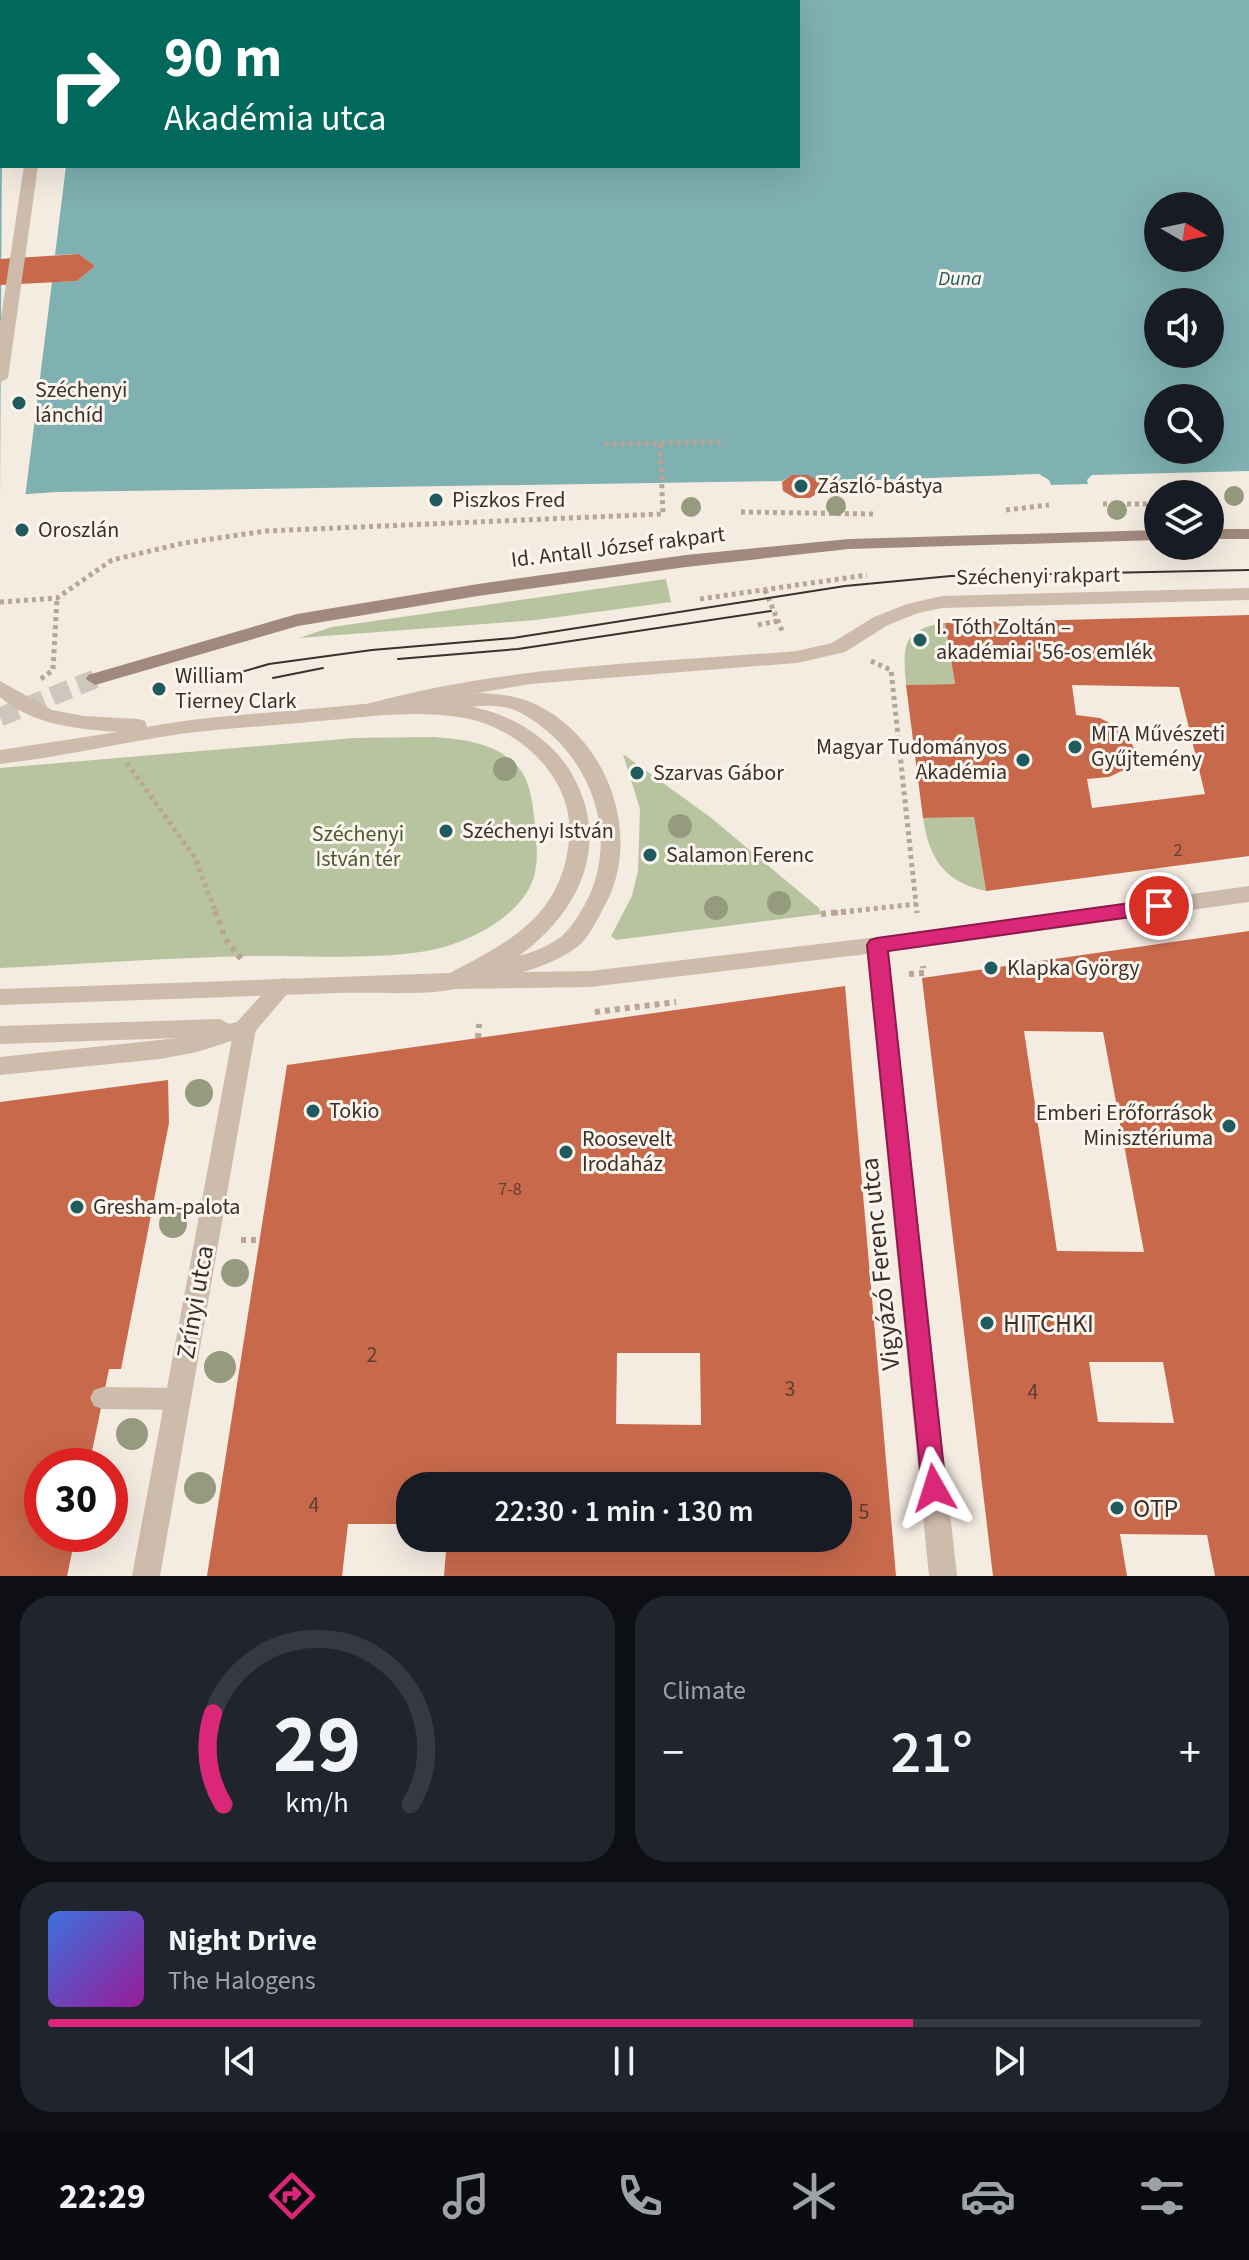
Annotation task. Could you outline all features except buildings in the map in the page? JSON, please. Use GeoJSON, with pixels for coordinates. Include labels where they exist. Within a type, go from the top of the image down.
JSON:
{"type":"FeatureCollection","features":[{"type":"Feature","properties":{"kind":"main road"},"geometry":{"type":"LineString","coordinates":[[1224,534],[1249,534]]}},
{"type":"Feature","properties":{"kind":"main road","name":"Id. Antall József rakpart"},"geometry":{"type":"LineString","coordinates":[[95,679],[297,620],[478,590],[686,561],[849,544],[1144,535]]}},
{"type":"Feature","properties":{"kind":"street"},"geometry":{"type":"LineString","coordinates":[[0,378],[31,168]]}},
{"type":"Feature","properties":{"kind":"street","name":"Széchenyi rakpart"},"geometry":{"type":"LineString","coordinates":[[838,648],[881,621],[913,608],[942,602],[1249,594]]}},
{"type":"Feature","properties":{"kind":"street"},"geometry":{"type":"LineString","coordinates":[[369,711],[420,695],[491,684],[797,657],[838,648]]}},
{"type":"Feature","properties":{"kind":"street"},"geometry":{"type":"LineString","coordinates":[[0,687],[51,716],[103,725],[182,728]]}},
{"type":"Feature","properties":{"kind":"street"},"geometry":{"type":"LineString","coordinates":[[0,757],[182,728],[474,699],[520,705],[549,722],[576,744],[597,775],[612,818],[611,857],[600,901],[572,939],[530,962],[453,981]]}},
{"type":"Feature","properties":{"kind":"street"},"geometry":{"type":"LineString","coordinates":[[369,711],[423,709],[467,712],[502,722],[549,755],[567,782],[580,821],[579,855],[568,893],[545,925],[507,953],[453,981]]}},
{"type":"Feature","properties":{"kind":"street"},"geometry":{"type":"LineString","coordinates":[[0,997],[590,979],[877,945],[1249,894]]}},
{"type":"Feature","properties":{"kind":"street","name":"Vigyázó Ferenc utca"},"geometry":{"type":"LineString","coordinates":[[877,945],[943,1576]]}},
{"type":"Feature","properties":{"kind":"street"},"geometry":{"type":"LineString","coordinates":[[0,1066],[160,1050],[197,1043],[245,1028],[283,986]]}},
{"type":"Feature","properties":{"kind":"street"},"geometry":{"type":"LineString","coordinates":[[0,1035],[245,1028]]}},
{"type":"Feature","properties":{"kind":"street","name":"Zrínyi utca"},"geometry":{"type":"LineString","coordinates":[[146,1576],[245,1028]]}},
{"type":"Feature","properties":{"kind":"street"},"geometry":{"type":"LineString","coordinates":[[103,1398],[178,1399]]}},
{"type":"Feature","properties":{"kind":"path"},"geometry":{"type":"LineString","coordinates":[[605,444],[724,442]]}},
{"type":"Feature","properties":{"kind":"path"},"geometry":{"type":"LineString","coordinates":[[0,602],[57,598],[112,560],[184,543],[266,531],[663,514],[660,443]]}},
{"type":"Feature","properties":{"kind":"path"},"geometry":{"type":"LineString","coordinates":[[1103,504],[1144,504]]}},
{"type":"Feature","properties":{"kind":"path"},"geometry":{"type":"LineString","coordinates":[[1004,510],[1049,505]]}},
{"type":"Feature","properties":{"kind":"path"},"geometry":{"type":"LineString","coordinates":[[741,512],[882,513]]}},
{"type":"Feature","properties":{"kind":"path"},"geometry":{"type":"LineString","coordinates":[[700,599],[867,575]]}},
{"type":"Feature","properties":{"kind":"path"},"geometry":{"type":"LineString","coordinates":[[765,590],[781,628]]}},
{"type":"Feature","properties":{"kind":"path"},"geometry":{"type":"LineString","coordinates":[[40,679],[53,670],[57,598]]}},
{"type":"Feature","properties":{"kind":"path"},"geometry":{"type":"LineString","coordinates":[[758,625],[777,621]]}},
{"type":"Feature","properties":{"kind":"path"},"geometry":{"type":"LineString","coordinates":[[821,914],[916,904],[891,670],[838,648]]}},
{"type":"Feature","properties":{"kind":"path"},"geometry":{"type":"LineString","coordinates":[[899,749],[915,749]]}},
{"type":"Feature","properties":{"kind":"path"},"geometry":{"type":"LineString","coordinates":[[124,759],[195,858],[226,940],[239,955]]}},
{"type":"Feature","properties":{"kind":"path"},"geometry":{"type":"LineString","coordinates":[[654,1005],[654,1013]]}},
{"type":"Feature","properties":{"kind":"path"},"geometry":{"type":"LineString","coordinates":[[478,1038],[479,1024]]}},
{"type":"Feature","properties":{"kind":"green space"},"geometry":{"type":"Polygon","coordinates":[[[666,579],[671,602],[536,620],[299,638],[332,627],[666,579]]]}},
{"type":"Feature","properties":{"kind":"green space"},"geometry":{"type":"Polygon","coordinates":[[[945,623],[955,684],[906,685],[905,650],[908,642],[920,630],[945,623]]]}},
{"type":"Feature","properties":{"kind":"green space","name":"Széchenyi István tér"},"geometry":{"type":"Polygon","coordinates":[[[432,737],[466,741],[498,751],[520,770],[531,796],[537,849],[532,882],[516,906],[478,934],[436,949],[393,955],[217,957],[0,968],[0,768],[354,738],[432,737]]]}},
{"type":"Feature","properties":{"kind":"green space"},"geometry":{"type":"Polygon","coordinates":[[[623,754],[710,817],[819,908],[821,914],[616,940],[611,936],[632,896],[638,871],[640,809],[623,754]]]}},
{"type":"Feature","properties":{"kind":"green space"},"geometry":{"type":"Polygon","coordinates":[[[974,817],[986,891],[959,881],[941,866],[929,845],[923,818],[974,817]]]}},
{"type":"Feature","properties":{"kind":"water","name":"Duna"},"geometry":{"type":"Polygon","coordinates":[[[800,0],[1249,0],[1249,471],[1092,475],[1087,480],[1088,484],[1051,485],[1039,474],[820,482],[801,476],[782,481],[56,492],[0,496],[0,168],[800,168],[800,0]]]}},
{"type":"Feature","properties":{"kind":"pier","name":"Széchenyi lánchíd"},"geometry":{"type":"Polygon","coordinates":[[[2,168],[66,168],[55,255],[79,254],[95,266],[77,281],[52,282],[25,498],[0,500],[2,168]]]}},
{"type":"Feature","properties":{"kind":"tunnel"},"geometry":{"type":"LineString","coordinates":[[0,717],[95,679]]}},
{"type":"Feature","properties":{"kind":"tram line"},"geometry":{"type":"LineString","coordinates":[[200,684],[269,664],[372,650],[513,638],[845,586],[951,576],[1249,570]]}},
{"type":"Feature","properties":{"kind":"tram line"},"geometry":{"type":"LineString","coordinates":[[398,659],[518,649],[771,611]]}},
{"type":"Feature","properties":{"kind":"tram line"},"geometry":{"type":"LineString","coordinates":[[273,678],[323,668]]}},
{"type":"Feature","properties":{"kind":"place","name":"Széchenyi lánchíd"},"geometry":{"type":"Point","coordinates":[19,403]}},
{"type":"Feature","properties":{"kind":"place","name":"Zászló-bástya"},"geometry":{"type":"Point","coordinates":[801,486]}},
{"type":"Feature","properties":{"kind":"place","name":"Piszkos Fred"},"geometry":{"type":"Point","coordinates":[436,500]}},
{"type":"Feature","properties":{"kind":"place","name":"Oroszlán"},"geometry":{"type":"Point","coordinates":[22,530]}},
{"type":"Feature","properties":{"kind":"place","name":"I. Tóth Zoltán – akadémiai '56-os emlék"},"geometry":{"type":"Point","coordinates":[920,640]}},
{"type":"Feature","properties":{"kind":"place","name":"William Tierney Clark"},"geometry":{"type":"Point","coordinates":[159,689]}},
{"type":"Feature","properties":{"kind":"place","name":"MTA Művészeti Gyűjtemény"},"geometry":{"type":"Point","coordinates":[1075,747]}},
{"type":"Feature","properties":{"kind":"place","name":"Magyar Tudományos Akadémia"},"geometry":{"type":"Point","coordinates":[1023,760]}},
{"type":"Feature","properties":{"kind":"place","name":"Szarvas Gábor"},"geometry":{"type":"Point","coordinates":[637,773]}},
{"type":"Feature","properties":{"kind":"place","name":"Széchenyi István"},"geometry":{"type":"Point","coordinates":[446,831]}},
{"type":"Feature","properties":{"kind":"place","name":"Salamon Ferenc"},"geometry":{"type":"Point","coordinates":[650,855]}},
{"type":"Feature","properties":{"kind":"place","name":"Klapka György"},"geometry":{"type":"Point","coordinates":[991,968]}},
{"type":"Feature","properties":{"kind":"place","name":"Tokio"},"geometry":{"type":"Point","coordinates":[313,1111]}},
{"type":"Feature","properties":{"kind":"place","name":"Emberi Erőforrások Minisztériuma"},"geometry":{"type":"Point","coordinates":[1229,1126]}},
{"type":"Feature","properties":{"kind":"place","name":"Roosevelt Irodaház"},"geometry":{"type":"Point","coordinates":[566,1152]}},
{"type":"Feature","properties":{"kind":"place","name":"Gresham-palota"},"geometry":{"type":"Point","coordinates":[77,1207]}},
{"type":"Feature","properties":{"kind":"place","name":"HITCHKI"},"geometry":{"type":"Point","coordinates":[987,1323]}},
{"type":"Feature","properties":{"kind":"place","name":"OTP"},"geometry":{"type":"Point","coordinates":[1117,1508]}},
{"type":"Feature","properties":{"kind":"route"},"geometry":{"type":"LineString","coordinates":[[934,1488],[877,945],[1159,906]]}}]}
